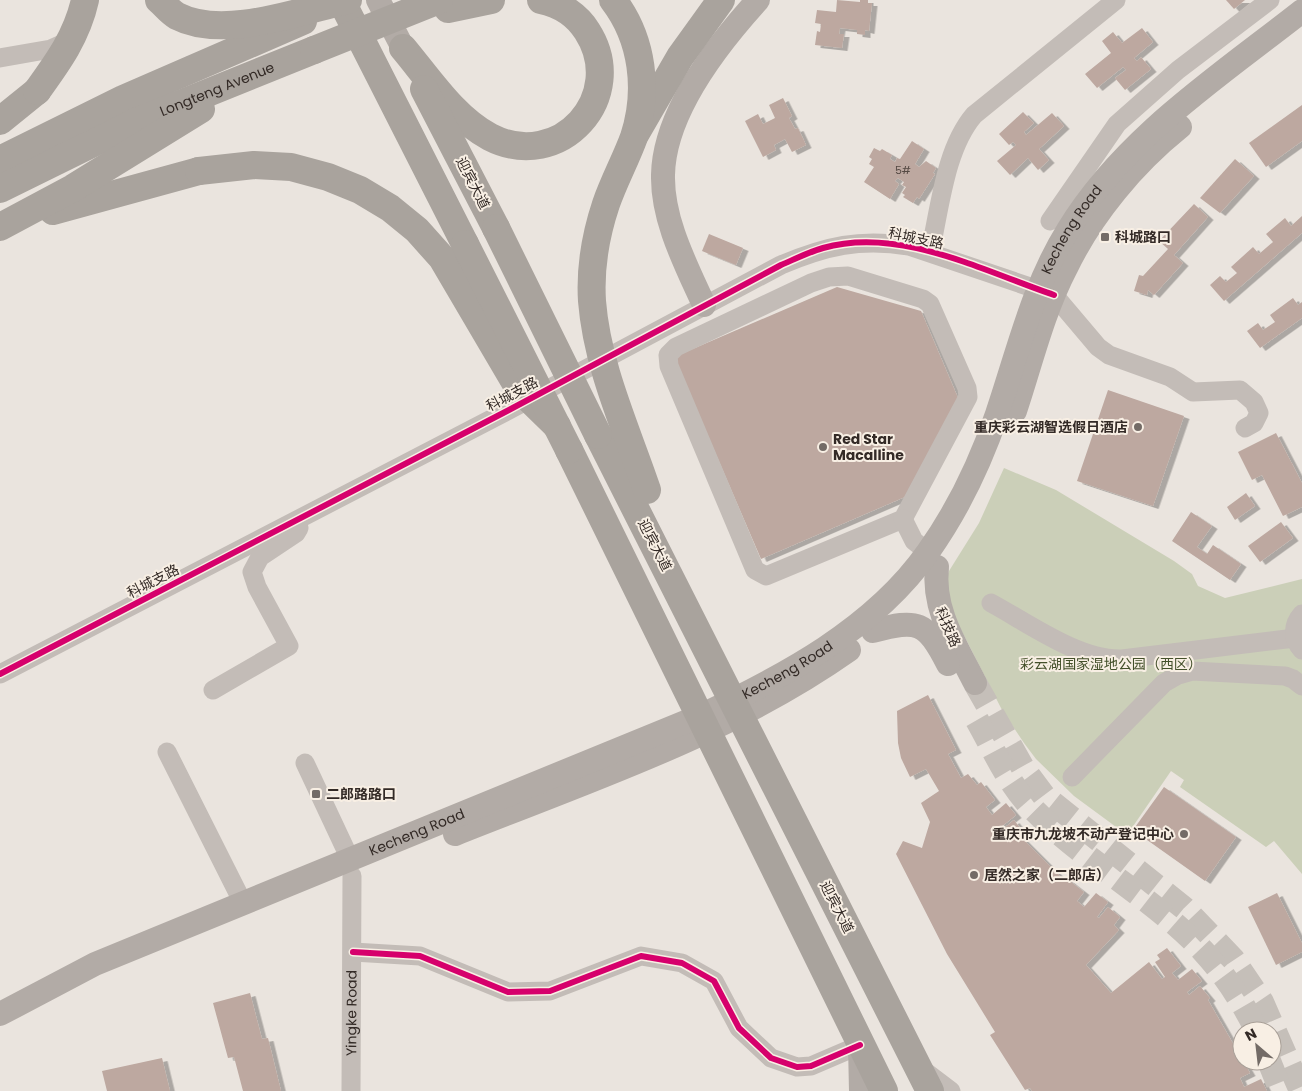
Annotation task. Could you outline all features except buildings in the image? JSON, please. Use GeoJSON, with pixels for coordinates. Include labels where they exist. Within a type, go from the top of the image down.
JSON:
{"type":"FeatureCollection","features":[{"type":"Feature","properties":{"kind":"highway"},"geometry":{"type":"LineString","coordinates":[[0,120],[36,91],[62,58],[80,23],[85,0]]}},
{"type":"Feature","properties":{"kind":"highway"},"geometry":{"type":"LineString","coordinates":[[159,0],[176,16],[210,25],[253,22],[348,0]]}},
{"type":"Feature","properties":{"kind":"highway"},"geometry":{"type":"LineString","coordinates":[[341,0],[569,450],[884,1091]]}},
{"type":"Feature","properties":{"kind":"highway","name":"Longteng Avenue"},"geometry":{"type":"LineString","coordinates":[[0,160],[123,99],[354,0]]}},
{"type":"Feature","properties":{"kind":"highway","name":"Longteng Avenue"},"geometry":{"type":"LineString","coordinates":[[0,189],[138,120],[368,28],[443,5],[491,0]]}},
{"type":"Feature","properties":{"kind":"highway"},"geometry":{"type":"LineString","coordinates":[[613,0],[632,33],[644,86],[634,136]]}},
{"type":"Feature","properties":{"kind":"highway"},"geometry":{"type":"LineString","coordinates":[[670,575],[647,490],[608,380],[598,342],[592,300],[593,257],[606,205],[634,136],[680,57],[721,0]]}},
{"type":"Feature","properties":{"kind":"highway"},"geometry":{"type":"LineString","coordinates":[[403,48],[467,122],[491,137],[512,144],[533,146],[553,141],[573,130],[588,114],[600,79],[599,60],[595,47],[582,23],[566,9],[545,1]]}},
{"type":"Feature","properties":{"kind":"highway","name":"迎宾大道"},"geometry":{"type":"LineString","coordinates":[[403,48],[496,228],[598,435],[930,1091]]}},
{"type":"Feature","properties":{"kind":"highway"},"geometry":{"type":"LineString","coordinates":[[0,228],[73,188],[267,69]]}},
{"type":"Feature","properties":{"kind":"highway"},"geometry":{"type":"LineString","coordinates":[[0,228],[45,213],[199,171],[254,165],[291,167],[328,177],[360,190],[390,208],[417,230],[442,258],[519,389],[557,426]]}},
{"type":"Feature","properties":{"kind":"highway"},"geometry":{"type":"LineString","coordinates":[[742,801],[740,776],[748,770],[756,770],[761,775],[800,850],[822,879]]}},
{"type":"Feature","properties":{"kind":"main road","name":"迎宾大道"},"geometry":{"type":"LineString","coordinates":[[378,0],[403,48]]}},
{"type":"Feature","properties":{"kind":"main road"},"geometry":{"type":"LineString","coordinates":[[704,305],[682,257],[668,216],[662,176],[664,157],[678,117],[693,87],[719,46],[758,0]]}},
{"type":"Feature","properties":{"kind":"main road","name":"Kecheng Road"},"geometry":{"type":"LineString","coordinates":[[0,1031],[98,978],[248,915],[351,868],[797,685],[873,631],[910,597],[932,560],[996,417],[1046,292],[1067,231],[1127,152],[1154,127],[1302,11]]}},
{"type":"Feature","properties":{"kind":"main road","name":"Kecheng Road"},"geometry":{"type":"LineString","coordinates":[[1046,292],[1080,242],[1139,164],[1165,140],[1302,31]]}},
{"type":"Feature","properties":{"kind":"main road","name":"Kecheng Road"},"geometry":{"type":"LineString","coordinates":[[737,709],[850,630],[932,560]]}},
{"type":"Feature","properties":{"kind":"main road","name":"科技路"},"geometry":{"type":"LineString","coordinates":[[873,631],[906,623],[924,629],[968,685],[938,606],[932,560]]}},
{"type":"Feature","properties":{"kind":"main road","name":"Kecheng Road"},"geometry":{"type":"LineString","coordinates":[[0,1014],[95,964],[244,903],[351,868]]}},
{"type":"Feature","properties":{"kind":"main road"},"geometry":{"type":"LineString","coordinates":[[860,1045],[863,1086]]}},
{"type":"Feature","properties":{"kind":"street"},"geometry":{"type":"LineString","coordinates":[[0,58],[51,49],[77,38],[90,24],[95,0]]}},
{"type":"Feature","properties":{"kind":"street"},"geometry":{"type":"LineString","coordinates":[[930,252],[955,144],[967,124],[974,115],[1116,0]]}},
{"type":"Feature","properties":{"kind":"street"},"geometry":{"type":"LineString","coordinates":[[1050,221],[1117,124],[1178,70],[1270,0]]}},
{"type":"Feature","properties":{"kind":"street","name":"科城支路"},"geometry":{"type":"LineString","coordinates":[[0,674],[507,411],[781,265],[823,248],[844,244],[888,242],[930,252],[1046,292]]}},
{"type":"Feature","properties":{"kind":"street"},"geometry":{"type":"LineString","coordinates":[[829,278],[857,278],[923,298],[930,304],[967,388],[968,397],[903,519],[766,576],[757,573],[667,361],[671,350],[811,283],[829,278]]}},
{"type":"Feature","properties":{"kind":"street"},"geometry":{"type":"LineString","coordinates":[[1046,292],[1098,347],[1109,355],[1170,377],[1192,392],[1234,390],[1245,393],[1254,402],[1259,413],[1254,423],[1245,428]]}},
{"type":"Feature","properties":{"kind":"street"},"geometry":{"type":"LineString","coordinates":[[704,305],[714,329]]}},
{"type":"Feature","properties":{"kind":"street"},"geometry":{"type":"LineString","coordinates":[[213,690],[289,646],[257,587],[252,572],[260,557],[296,533],[305,516]]}},
{"type":"Feature","properties":{"kind":"street"},"geometry":{"type":"LineString","coordinates":[[903,519],[914,541],[932,560]]}},
{"type":"Feature","properties":{"kind":"street"},"geometry":{"type":"LineString","coordinates":[[991,603],[1083,653],[1101,659],[1122,659],[1299,644],[1296,624],[1302,614]]}},
{"type":"Feature","properties":{"kind":"street"},"geometry":{"type":"LineString","coordinates":[[1072,777],[1164,683],[1178,675],[1192,671],[1285,676],[1299,683],[1302,662]]}},
{"type":"Feature","properties":{"kind":"street"},"geometry":{"type":"LineString","coordinates":[[167,752],[244,903]]}},
{"type":"Feature","properties":{"kind":"street"},"geometry":{"type":"LineString","coordinates":[[305,763],[351,868]]}},
{"type":"Feature","properties":{"kind":"street","name":"Yingke Road"},"geometry":{"type":"LineString","coordinates":[[351,868],[351,1091]]}},
{"type":"Feature","properties":{"kind":"street"},"geometry":{"type":"LineString","coordinates":[[352,952],[420,956],[508,992],[550,991],[641,956],[682,963],[714,981],[739,1028],[771,1058],[797,1067],[811,1066],[860,1045]]}},
{"type":"Feature","properties":{"kind":"street"},"geometry":{"type":"LineString","coordinates":[[916,1065],[951,1091]]}},
{"type":"Feature","properties":{"kind":"green space","name":"彩云湖国家湿地公园（西区）"},"geometry":{"type":"Polygon","coordinates":[[[1004,468],[1056,490],[1174,561],[1192,574],[1198,586],[1225,598],[1302,579],[1302,874],[1274,841],[1266,847],[1180,787],[1184,780],[1171,771],[1127,835],[1074,796],[1036,759],[1024,743],[1002,710],[949,606],[945,582],[949,571],[979,523],[1004,468]]]}},
{"type":"Feature","properties":{"kind":"tunnel"},"geometry":{"type":"LineString","coordinates":[[975,683],[1023,768],[1044,796],[1184,908],[1233,959],[1262,1002],[1301,1091]]}},
{"type":"Feature","properties":{"kind":"tunnel"},"geometry":{"type":"LineString","coordinates":[[977,720],[1016,789],[1033,809],[1075,846],[1164,914],[1204,952],[1234,990],[1252,1021]]}},
{"type":"Feature","properties":{"kind":"tunnel"},"geometry":{"type":"LineString","coordinates":[[1273,1071],[1281,1091]]}},
{"type":"Feature","properties":{"kind":"cycle path"},"geometry":{"type":"LineString","coordinates":[[0,674],[507,411],[781,265],[823,248],[852,243],[881,243],[911,247],[970,264],[1054,295]]}},
{"type":"Feature","properties":{"kind":"cycle path"},"geometry":{"type":"LineString","coordinates":[[353,952],[420,956],[508,992],[550,991],[641,956],[682,963],[714,981],[739,1028],[771,1058],[797,1067],[811,1066],[860,1045]]}},
{"type":"Feature","properties":{"kind":"place","name":"科城路口"},"geometry":{"type":"Point","coordinates":[1105,237]}},
{"type":"Feature","properties":{"kind":"place","name":"重庆彩云湖智选假日酒店"},"geometry":{"type":"Point","coordinates":[1138,427]}},
{"type":"Feature","properties":{"kind":"place","name":"Red Star Macalline"},"geometry":{"type":"Point","coordinates":[823,447]}},
{"type":"Feature","properties":{"kind":"place","name":"二郎路路口"},"geometry":{"type":"Point","coordinates":[316,794]}},
{"type":"Feature","properties":{"kind":"place","name":"重庆市九龙坡不动产登记中心"},"geometry":{"type":"Point","coordinates":[1184,834]}},
{"type":"Feature","properties":{"kind":"place","name":"居然之家（二郎店）"},"geometry":{"type":"Point","coordinates":[974,875]}}]}
